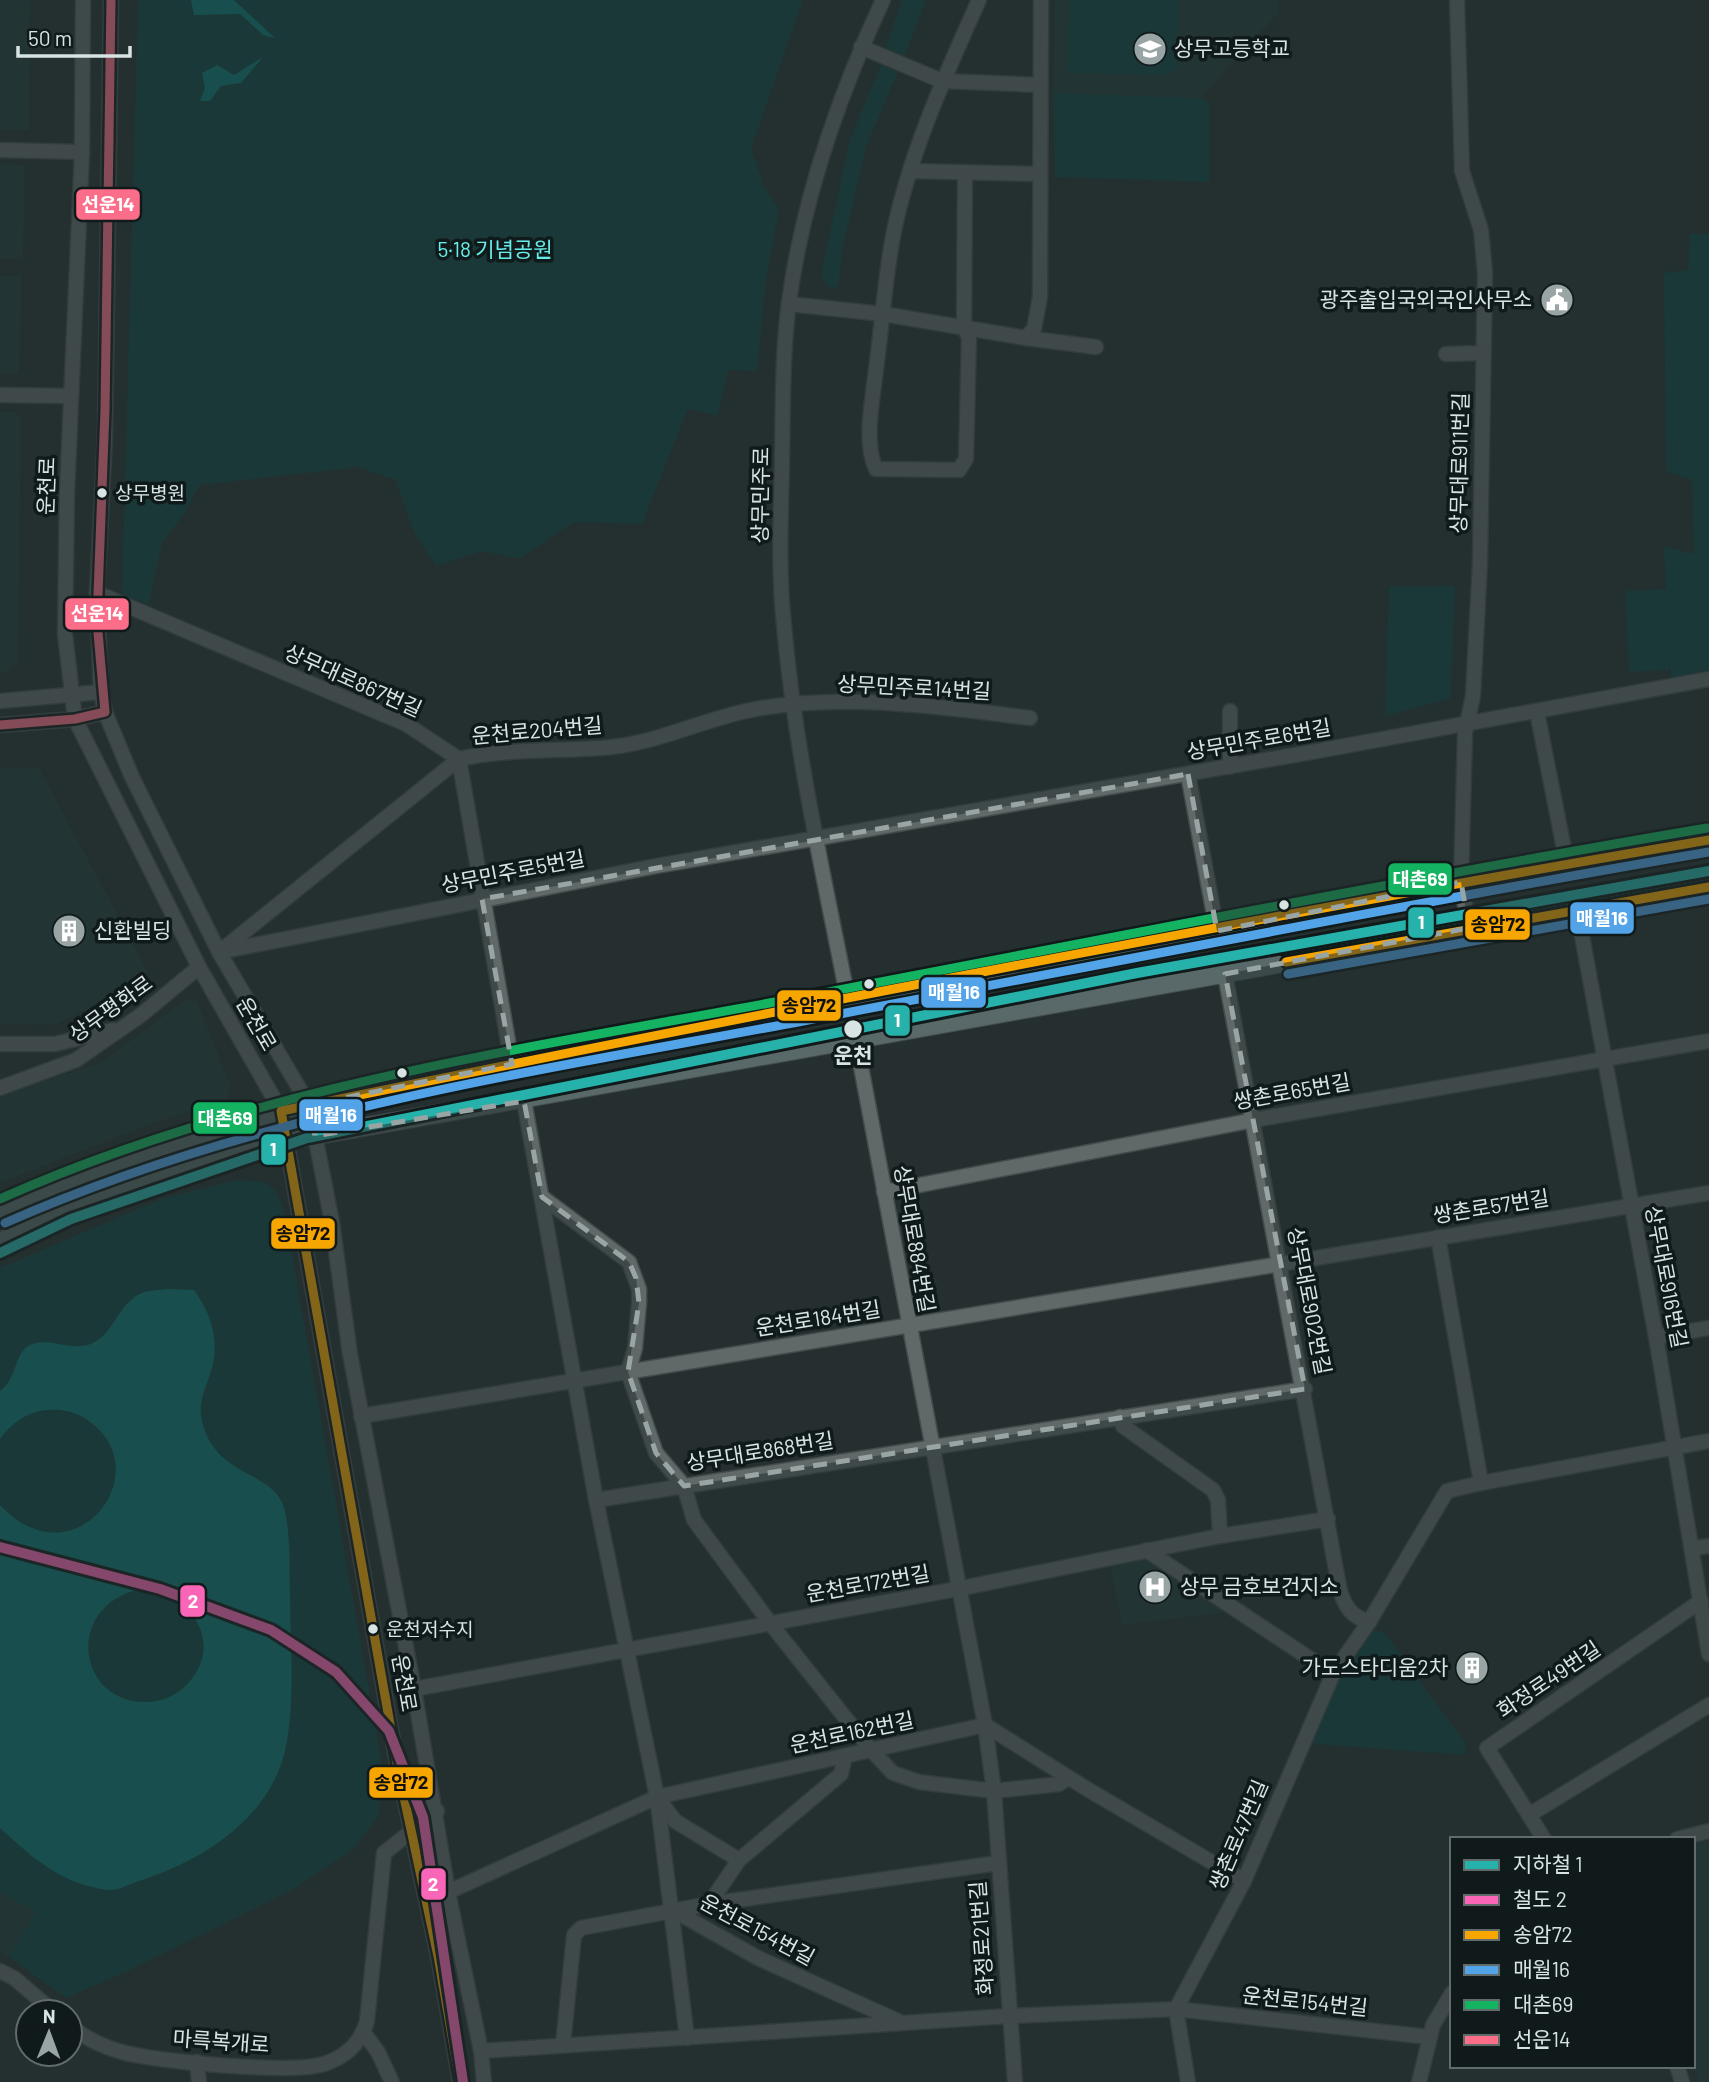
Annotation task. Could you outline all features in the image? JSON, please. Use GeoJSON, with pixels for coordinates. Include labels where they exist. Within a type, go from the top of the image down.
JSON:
{"type":"FeatureCollection","features":[{"type":"Feature","properties":{"kind":"main road"},"geometry":{"type":"LineString","coordinates":[[0,1212],[88,1172],[134,1155],[281,1111],[512,1064],[1461,883],[1709,840]]}},
{"type":"Feature","properties":{"kind":"main road"},"geometry":{"type":"LineString","coordinates":[[0,1242],[36,1224],[140,1184],[224,1156],[287,1141],[524,1101],[1469,928],[1709,887]]}},
{"type":"Feature","properties":{"kind":"street","name":"운천로"},"geometry":{"type":"LineString","coordinates":[[83,0],[82,152],[71,396],[65,634],[75,719],[199,967],[281,1111],[411,1832],[460,2082]]}},
{"type":"Feature","properties":{"kind":"street","name":"운천로"},"geometry":{"type":"LineString","coordinates":[[111,0],[105,436],[97,593],[101,692],[105,712],[132,776],[219,952],[309,1105],[361,1416],[414,1689],[448,1892],[481,2051],[484,2082]]}},
{"type":"Feature","properties":{"kind":"street","name":"상무민주로"},"geometry":{"type":"LineString","coordinates":[[848,1000],[816,837],[784,625],[781,547],[785,357],[795,267],[828,137],[861,47],[883,0]]}},
{"type":"Feature","properties":{"kind":"street"},"geometry":{"type":"LineString","coordinates":[[965,172],[964,328],[968,337],[966,459],[959,470],[876,469],[871,458],[873,399],[894,236],[911,172],[942,82],[979,0]]}},
{"type":"Feature","properties":{"kind":"street"},"geometry":{"type":"LineString","coordinates":[[1026,338],[1034,329],[1040,298],[1041,0]]}},
{"type":"Feature","properties":{"kind":"street","name":"상무대로911번길"},"geometry":{"type":"LineString","coordinates":[[1457,0],[1462,171],[1484,252],[1480,562],[1473,696],[1465,733],[1461,883],[1469,928]]}},
{"type":"Feature","properties":{"kind":"street"},"geometry":{"type":"LineString","coordinates":[[861,47],[942,82],[1040,85]]}},
{"type":"Feature","properties":{"kind":"street"},"geometry":{"type":"LineString","coordinates":[[0,150],[82,152]]}},
{"type":"Feature","properties":{"kind":"street"},"geometry":{"type":"LineString","coordinates":[[911,172],[1039,174]]}},
{"type":"Feature","properties":{"kind":"street"},"geometry":{"type":"LineString","coordinates":[[789,304],[883,314],[1096,347]]}},
{"type":"Feature","properties":{"kind":"street"},"geometry":{"type":"LineString","coordinates":[[1446,354],[1483,353]]}},
{"type":"Feature","properties":{"kind":"street"},"geometry":{"type":"LineString","coordinates":[[0,395],[71,396]]}},
{"type":"Feature","properties":{"kind":"street","name":"상무대로867번길"},"geometry":{"type":"LineString","coordinates":[[97,593],[406,724],[459,760]]}},
{"type":"Feature","properties":{"kind":"street","name":"상무민주로6번길"},"geometry":{"type":"LineString","coordinates":[[816,837],[1230,767],[1709,679]]}},
{"type":"Feature","properties":{"kind":"street"},"geometry":{"type":"LineString","coordinates":[[0,701],[101,692]]}},
{"type":"Feature","properties":{"kind":"street","name":"상무민주로14번길"},"geometry":{"type":"LineString","coordinates":[[795,704],[926,706],[1030,718]]}},
{"type":"Feature","properties":{"kind":"street","name":"운천로204번길"},"geometry":{"type":"LineString","coordinates":[[219,952],[459,760],[483,754],[612,747],[661,739],[753,710],[795,704]]}},
{"type":"Feature","properties":{"kind":"street"},"geometry":{"type":"LineString","coordinates":[[1230,711],[1230,767]]}},
{"type":"Feature","properties":{"kind":"street"},"geometry":{"type":"LineString","coordinates":[[0,725],[75,719],[105,712]]}},
{"type":"Feature","properties":{"kind":"street"},"geometry":{"type":"LineString","coordinates":[[1537,712],[1567,864]]}},
{"type":"Feature","properties":{"kind":"street"},"geometry":{"type":"LineString","coordinates":[[459,760],[512,1064]]}},
{"type":"Feature","properties":{"kind":"street"},"geometry":{"type":"LineString","coordinates":[[1188,774],[1217,931]]}},
{"type":"Feature","properties":{"kind":"street","name":"상무민주로5번길"},"geometry":{"type":"LineString","coordinates":[[219,952],[482,899],[816,837]]}},
{"type":"Feature","properties":{"kind":"street","name":"상무대로916번길"},"geometry":{"type":"LineString","coordinates":[[1577,909],[1656,1337],[1709,1654]]}},
{"type":"Feature","properties":{"kind":"street","name":"상무평화로"},"geometry":{"type":"LineString","coordinates":[[0,1088],[76,1060],[163,999],[199,967]]}},
{"type":"Feature","properties":{"kind":"street","name":"상무대로902번길"},"geometry":{"type":"LineString","coordinates":[[1225,974],[1344,1605],[1354,1617],[1369,1622]]}},
{"type":"Feature","properties":{"kind":"street"},"geometry":{"type":"LineString","coordinates":[[0,1044],[55,1044],[122,1028]]}},
{"type":"Feature","properties":{"kind":"street","name":"상무대로884번길"},"geometry":{"type":"LineString","coordinates":[[856,1040],[930,1446],[985,1725]]}},
{"type":"Feature","properties":{"kind":"street","name":"쌍촌로65번길"},"geometry":{"type":"LineString","coordinates":[[884,1192],[1254,1120],[1709,1041]]}},
{"type":"Feature","properties":{"kind":"street"},"geometry":{"type":"LineString","coordinates":[[524,1101],[596,1500],[657,1797],[687,2038]]}},
{"type":"Feature","properties":{"kind":"street","name":"쌍촌로57번길"},"geometry":{"type":"LineString","coordinates":[[1281,1264],[1709,1194]]}},
{"type":"Feature","properties":{"kind":"street"},"geometry":{"type":"LineString","coordinates":[[541,1197],[629,1262],[639,1289],[635,1348],[628,1372],[656,1453],[684,1486],[694,1520],[770,1623],[871,1750],[892,1773],[919,1782],[994,1791],[1059,1784],[1068,1778]]}},
{"type":"Feature","properties":{"kind":"street"},"geometry":{"type":"LineString","coordinates":[[1438,1237],[1481,1483]]}},
{"type":"Feature","properties":{"kind":"street","name":"운천로184번길"},"geometry":{"type":"LineString","coordinates":[[361,1416],[1281,1264]]}},
{"type":"Feature","properties":{"kind":"street"},"geometry":{"type":"LineString","coordinates":[[1656,1337],[1709,1328]]}},
{"type":"Feature","properties":{"kind":"street"},"geometry":{"type":"LineString","coordinates":[[930,1446],[1305,1389]]}},
{"type":"Feature","properties":{"kind":"street"},"geometry":{"type":"LineString","coordinates":[[1120,1417],[1124,1426],[1213,1490],[1218,1500],[1220,1536]]}},
{"type":"Feature","properties":{"kind":"street","name":"쌍촌로47번길"},"geometry":{"type":"LineString","coordinates":[[1176,2008],[1244,1881],[1333,1674],[1369,1622],[1447,1491],[1709,1441]]}},
{"type":"Feature","properties":{"kind":"street","name":"상무대로868번길"},"geometry":{"type":"LineString","coordinates":[[596,1500],[930,1446]]}},
{"type":"Feature","properties":{"kind":"street","name":"운천로172번길"},"geometry":{"type":"LineString","coordinates":[[414,1689],[957,1589],[1220,1536],[1328,1519]]}},
{"type":"Feature","properties":{"kind":"street"},"geometry":{"type":"LineString","coordinates":[[1693,1548],[1709,1545]]}},
{"type":"Feature","properties":{"kind":"street"},"geometry":{"type":"LineString","coordinates":[[1146,1550],[1333,1674]]}},
{"type":"Feature","properties":{"kind":"street","name":"화정로49번길"},"geometry":{"type":"LineString","coordinates":[[1543,1837],[1487,1748],[1701,1601]]}},
{"type":"Feature","properties":{"kind":"street"},"geometry":{"type":"LineString","coordinates":[[1529,1815],[1709,1705]]}},
{"type":"Feature","properties":{"kind":"street"},"geometry":{"type":"LineString","coordinates":[[985,1725],[1068,1778],[1244,1881]]}},
{"type":"Feature","properties":{"kind":"street","name":"운천로162번길"},"geometry":{"type":"LineString","coordinates":[[448,1892],[657,1797],[985,1725]]}},
{"type":"Feature","properties":{"kind":"street","name":"화정로21번길"},"geometry":{"type":"LineString","coordinates":[[985,1725],[994,1791],[1015,2082]]}},
{"type":"Feature","properties":{"kind":"street"},"geometry":{"type":"LineString","coordinates":[[709,1904],[739,1860],[841,1774],[845,1756]]}},
{"type":"Feature","properties":{"kind":"street"},"geometry":{"type":"LineString","coordinates":[[657,1797],[675,1821],[739,1860]]}},
{"type":"Feature","properties":{"kind":"street"},"geometry":{"type":"LineString","coordinates":[[392,2082],[378,2052],[364,2033],[384,1853],[436,1811]]}},
{"type":"Feature","properties":{"kind":"street"},"geometry":{"type":"LineString","coordinates":[[1685,1837],[1709,1831]]}},
{"type":"Feature","properties":{"kind":"street"},"geometry":{"type":"LineString","coordinates":[[673,1910],[998,1863]]}},
{"type":"Feature","properties":{"kind":"street","name":"운천로154번길"},"geometry":{"type":"LineString","coordinates":[[563,2045],[574,1935],[581,1928],[594,1923],[673,1910],[758,1958],[903,2024]]}},
{"type":"Feature","properties":{"kind":"street"},"geometry":{"type":"LineString","coordinates":[[0,1970],[38,1998]]}},
{"type":"Feature","properties":{"kind":"street"},"geometry":{"type":"LineString","coordinates":[[1419,2082],[1429,2037],[1450,1997]]}},
{"type":"Feature","properties":{"kind":"street"},"geometry":{"type":"LineString","coordinates":[[1176,2008],[1188,2082]]}},
{"type":"Feature","properties":{"kind":"street","name":"운천로154번길"},"geometry":{"type":"LineString","coordinates":[[481,2051],[1009,2016],[1176,2008],[1429,2037]]}},
{"type":"Feature","properties":{"kind":"street","name":"마륵복개로"},"geometry":{"type":"LineString","coordinates":[[84,2034],[102,2045],[123,2052],[197,2062],[301,2068],[321,2065],[351,2049],[364,2033]]}},
{"type":"Feature","properties":{"kind":"street"},"geometry":{"type":"LineString","coordinates":[[197,2062],[199,2082]]}},
{"type":"Feature","properties":{"kind":"highlighted area"},"geometry":{"type":"Polygon","coordinates":[[[1188,774],[1217,931],[1461,882],[1469,928],[1225,974],[1305,1389],[684,1486],[656,1453],[628,1372],[639,1303],[636,1278],[629,1262],[542,1197],[524,1101],[315,1136],[309,1105],[512,1064],[482,899],[1188,774]]]}},
{"type":"Feature","properties":{"kind":"shaded area"},"geometry":{"type":"Polygon","coordinates":[[[0,0],[30,0],[29,130],[0,130],[0,0]]]}},
{"type":"Feature","properties":{"kind":"shaded area"},"geometry":{"type":"Polygon","coordinates":[[[191,0],[234,0],[275,38],[263,35],[240,14],[194,15],[191,0]]]}},
{"type":"Feature","properties":{"kind":"shaded area","name":"상무고등학교"},"geometry":{"type":"Polygon","coordinates":[[[1055,0],[1278,0],[1279,12],[1201,98],[1053,93],[1055,0]]]}},
{"type":"Feature","properties":{"kind":"shaded area"},"geometry":{"type":"Polygon","coordinates":[[[263,57],[241,83],[221,86],[210,101],[200,101],[205,88],[202,73],[217,65],[234,75],[263,57]]]}},
{"type":"Feature","properties":{"kind":"shaded area"},"geometry":{"type":"Polygon","coordinates":[[[0,164],[25,165],[23,259],[0,259],[0,164]]]}},
{"type":"Feature","properties":{"kind":"shaded area"},"geometry":{"type":"Polygon","coordinates":[[[0,276],[22,276],[19,374],[0,374],[0,276]]]}},
{"type":"Feature","properties":{"kind":"shaded area"},"geometry":{"type":"Polygon","coordinates":[[[0,412],[16,412],[21,418],[18,661],[8,672],[0,672],[0,412]]]}},
{"type":"Feature","properties":{"kind":"shaded area"},"geometry":{"type":"Polygon","coordinates":[[[0,768],[39,768],[148,972],[146,982],[55,1025],[0,1024],[0,768]]]}},
{"type":"Feature","properties":{"kind":"shaded area"},"geometry":{"type":"Polygon","coordinates":[[[185,1000],[197,1001],[231,1087],[226,1100],[148,1125],[0,1183],[0,1096],[102,1062],[185,1000]]]}},
{"type":"Feature","properties":{"kind":"shaded area"},"geometry":{"type":"Polygon","coordinates":[[[166,1289],[194,1290],[210,1319],[215,1352],[201,1411],[210,1442],[233,1465],[269,1487],[284,1508],[289,1550],[292,1672],[290,1713],[285,1751],[277,1775],[265,1797],[249,1816],[231,1833],[188,1861],[125,1886],[107,1890],[90,1887],[61,1875],[36,1859],[0,1828],[0,1505],[28,1526],[54,1533],[78,1527],[98,1513],[111,1493],[116,1470],[110,1446],[93,1424],[68,1411],[41,1411],[25,1416],[0,1439],[0,1391],[10,1380],[20,1355],[28,1346],[43,1342],[77,1346],[93,1343],[107,1332],[127,1303],[145,1292],[166,1289]],[[145,1588],[119,1597],[101,1612],[91,1631],[88,1651],[94,1671],[106,1687],[124,1699],[149,1702],[171,1696],[186,1686],[200,1666],[204,1650],[197,1622],[188,1610],[161,1592],[145,1588]]]}},
{"type":"Feature","properties":{"kind":"shaded area","name":"상무 금호보건지소"},"geometry":{"type":"Polygon","coordinates":[[[1142,1554],[1238,1611],[1122,1625],[1109,1562],[1142,1554]]]}},
{"type":"Feature","properties":{"kind":"shaded area"},"geometry":{"type":"Polygon","coordinates":[[[1709,1840],[1709,2082],[1699,2082],[1694,2068],[1695,1844],[1709,1840]]]}},
{"type":"Feature","properties":{"kind":"shaded area"},"geometry":{"type":"Polygon","coordinates":[[[0,1892],[36,1912],[9,1957],[0,1952],[0,1892]]]}},
{"type":"Feature","properties":{"kind":"green space","name":"5·18 기념공원"},"geometry":{"type":"Polygon","coordinates":[[[138,0],[803,0],[751,149],[765,188],[779,209],[766,281],[757,371],[728,370],[718,416],[688,409],[642,524],[574,522],[519,559],[483,551],[436,566],[415,534],[395,480],[359,467],[200,485],[184,514],[162,543],[149,605],[122,594],[138,0]]]}},
{"type":"Feature","properties":{"kind":"green space"},"geometry":{"type":"Polygon","coordinates":[[[902,0],[926,0],[905,56],[885,48],[902,0]]]}},
{"type":"Feature","properties":{"kind":"green space"},"geometry":{"type":"Polygon","coordinates":[[[1069,0],[1178,0],[1177,68],[1167,75],[1068,73],[1069,0]]]}},
{"type":"Feature","properties":{"kind":"green space"},"geometry":{"type":"Polygon","coordinates":[[[881,64],[898,71],[866,147],[843,247],[838,288],[827,286],[821,276],[849,142],[881,64]]]}},
{"type":"Feature","properties":{"kind":"green space"},"geometry":{"type":"Polygon","coordinates":[[[1053,93],[1201,98],[1209,103],[1209,182],[1055,177],[1053,93]]]}},
{"type":"Feature","properties":{"kind":"green space"},"geometry":{"type":"Polygon","coordinates":[[[1690,234],[1709,234],[1709,672],[1671,679],[1669,648],[1669,670],[1629,672],[1625,591],[1666,589],[1664,546],[1694,554],[1692,480],[1666,471],[1664,273],[1688,270],[1690,234]]]}},
{"type":"Feature","properties":{"kind":"green space"},"geometry":{"type":"Polygon","coordinates":[[[1389,586],[1455,586],[1451,698],[1385,716],[1389,586]]]}},
{"type":"Feature","properties":{"kind":"green space"},"geometry":{"type":"Polygon","coordinates":[[[236,1180],[269,1185],[278,1195],[285,1215],[383,1769],[379,1815],[353,1850],[292,1890],[124,1973],[66,1998],[9,1957],[36,1912],[0,1892],[0,1268],[161,1199],[236,1180]]]}},
{"type":"Feature","properties":{"kind":"green space"},"geometry":{"type":"Polygon","coordinates":[[[1371,1630],[1384,1632],[1464,1741],[1466,1755],[1313,1744],[1315,1728],[1327,1698],[1343,1669],[1371,1630]]]}},
{"type":"Feature","properties":{"kind":"metro line","name":"1"},"geometry":{"type":"LineString","coordinates":[[0,1253],[71,1219],[307,1138],[1137,973],[1709,871]]}},
{"type":"Feature","properties":{"kind":"rail line","name":"2"},"geometry":{"type":"LineString","coordinates":[[0,1547],[160,1589],[271,1630],[336,1672],[389,1731],[423,1817],[463,2082]]}},
{"type":"Feature","properties":{"kind":"transit line","name":"선운14"},"geometry":{"type":"LineString","coordinates":[[0,725],[75,719],[105,712],[97,621],[105,410],[111,0]]}},
{"type":"Feature","properties":{"kind":"transit line","name":"대촌69"},"geometry":{"type":"LineString","coordinates":[[0,1199],[95,1160],[192,1128],[389,1076],[1363,890],[1707,828]]}},
{"type":"Feature","properties":{"kind":"transit line","name":"송암72"},"geometry":{"type":"LineString","coordinates":[[460,2082],[438,1956],[398,1769],[281,1111],[994,970],[1709,840]]}},
{"type":"Feature","properties":{"kind":"transit line","name":"매월16"},"geometry":{"type":"LineString","coordinates":[[5,1223],[101,1184],[198,1151],[297,1123],[398,1099],[600,1058],[1369,913],[1709,852]]}},
{"type":"Feature","properties":{"kind":"transit line","name":"대촌69"},"geometry":{"type":"LineString","coordinates":[[1284,950],[1707,875]]}},
{"type":"Feature","properties":{"kind":"transit line","name":"송암72"},"geometry":{"type":"LineString","coordinates":[[1286,962],[1709,887]]}},
{"type":"Feature","properties":{"kind":"transit line","name":"매월16"},"geometry":{"type":"LineString","coordinates":[[1288,974],[1709,899]]}},
{"type":"Feature","properties":{"kind":"place","name":"상무고등학교"},"geometry":{"type":"Point","coordinates":[1150,49]}},
{"type":"Feature","properties":{"kind":"place","name":"광주출입국외국인사무소"},"geometry":{"type":"Point","coordinates":[1557,300]}},
{"type":"Feature","properties":{"kind":"place","name":"상무병원"},"geometry":{"type":"Point","coordinates":[102,493]}},
{"type":"Feature","properties":{"kind":"place","name":"신환빌딩"},"geometry":{"type":"Point","coordinates":[69,931]}},
{"type":"Feature","properties":{"kind":"place","name":"운천"},"geometry":{"type":"Point","coordinates":[853,1029]}},
{"type":"Feature","properties":{"kind":"place","name":"상무 금호보건지소"},"geometry":{"type":"Point","coordinates":[1155,1587]}},
{"type":"Feature","properties":{"kind":"place","name":"운천저수지"},"geometry":{"type":"Point","coordinates":[373,1629]}},
{"type":"Feature","properties":{"kind":"place","name":"가도스타디움2차"},"geometry":{"type":"Point","coordinates":[1472,1668]}}]}
